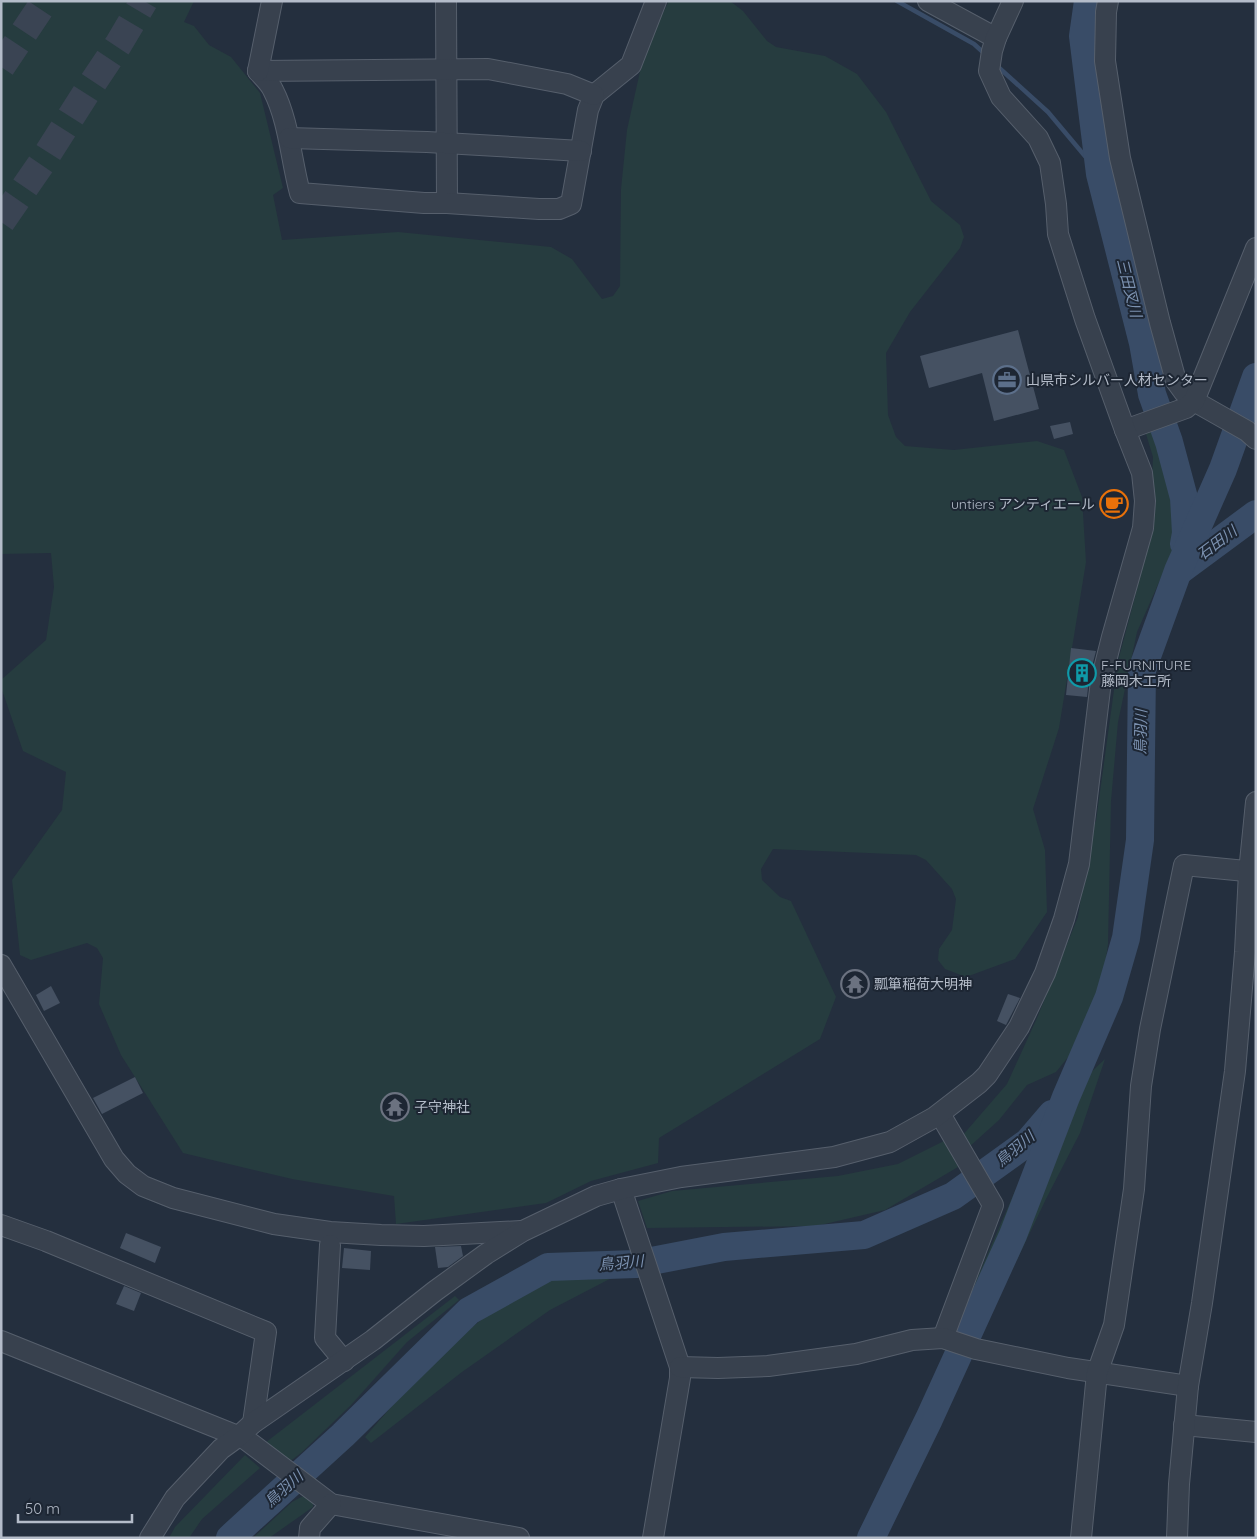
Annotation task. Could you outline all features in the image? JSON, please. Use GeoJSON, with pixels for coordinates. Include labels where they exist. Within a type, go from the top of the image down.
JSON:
{"type":"FeatureCollection","features":[{"type":"Feature","properties":{"kind":"street"},"geometry":{"type":"LineString","coordinates":[[258,71],[272,1]]}},
{"type":"Feature","properties":{"kind":"street"},"geometry":{"type":"LineString","coordinates":[[446,1],[447,202]]}},
{"type":"Feature","properties":{"kind":"street"},"geometry":{"type":"LineString","coordinates":[[258,71],[273,89],[289,138],[294,171],[300,193],[424,203],[447,202],[559,209],[571,204],[588,110],[594,95],[631,65],[656,1]]}},
{"type":"Feature","properties":{"kind":"street"},"geometry":{"type":"LineString","coordinates":[[928,1],[993,54]]}},
{"type":"Feature","properties":{"kind":"street"},"geometry":{"type":"LineString","coordinates":[[150,1538],[175,1498],[221,1449],[246,1433],[373,1340],[486,1254],[523,1231],[596,1196],[622,1192],[681,1177],[834,1157],[890,1142],[940,1114],[987,1076],[1019,1027],[1045,973],[1064,919],[1079,864],[1101,681],[1143,528],[1145,501],[1142,473],[1129,429],[1085,319],[1058,234],[1050,163],[1038,138],[1001,97],[993,54],[1013,1]]}},
{"type":"Feature","properties":{"kind":"street"},"geometry":{"type":"LineString","coordinates":[[1108,1],[1105,61],[1120,158],[1176,381],[1196,406],[1247,431],[1256,439]]}},
{"type":"Feature","properties":{"kind":"street"},"geometry":{"type":"LineString","coordinates":[[258,71],[488,69],[567,84],[594,95]]}},
{"type":"Feature","properties":{"kind":"street"},"geometry":{"type":"LineString","coordinates":[[289,138],[427,142],[581,151]]}},
{"type":"Feature","properties":{"kind":"street"},"geometry":{"type":"LineString","coordinates":[[1196,406],[1256,248]]}},
{"type":"Feature","properties":{"kind":"street"},"geometry":{"type":"LineString","coordinates":[[1129,429],[1196,406]]}},
{"type":"Feature","properties":{"kind":"street"},"geometry":{"type":"LineString","coordinates":[[1177,1538],[1188,1386],[1202,1303],[1235,1071],[1256,802]]}},
{"type":"Feature","properties":{"kind":"street"},"geometry":{"type":"LineString","coordinates":[[1081,1538],[1097,1373],[1114,1325],[1134,1189],[1140,1086],[1184,864],[1252,872]]}},
{"type":"Feature","properties":{"kind":"street"},"geometry":{"type":"LineString","coordinates":[[1,966],[114,1159],[127,1174],[143,1186],[173,1198],[274,1224],[330,1232],[424,1236],[523,1231]]}},
{"type":"Feature","properties":{"kind":"street"},"geometry":{"type":"LineString","coordinates":[[940,1114],[994,1205],[943,1338]]}},
{"type":"Feature","properties":{"kind":"street"},"geometry":{"type":"LineString","coordinates":[[622,1192],[680,1367],[680,1378],[654,1538]]}},
{"type":"Feature","properties":{"kind":"street"},"geometry":{"type":"LineString","coordinates":[[1,1225],[46,1241],[266,1332],[246,1433]]}},
{"type":"Feature","properties":{"kind":"street"},"geometry":{"type":"LineString","coordinates":[[330,1245],[325,1338],[344,1361]]}},
{"type":"Feature","properties":{"kind":"street"},"geometry":{"type":"LineString","coordinates":[[680,1367],[768,1366],[856,1354],[912,1340],[943,1338],[976,1349],[1059,1366],[1188,1386]]}},
{"type":"Feature","properties":{"kind":"street"},"geometry":{"type":"LineString","coordinates":[[1,1341],[246,1433],[325,1499],[473,1534],[518,1538]]}},
{"type":"Feature","properties":{"kind":"street"},"geometry":{"type":"LineString","coordinates":[[1184,1424],[1256,1432]]}},
{"type":"Feature","properties":{"kind":"street"},"geometry":{"type":"LineString","coordinates":[[309,1538],[310,1528],[325,1499]]}},
{"type":"Feature","properties":{"kind":"green space"},"geometry":{"type":"Polygon","coordinates":[[[1,1],[194,1],[184,22],[194,26],[209,45],[231,57],[260,93],[283,188],[273,195],[282,240],[398,232],[551,247],[572,259],[602,299],[613,296],[620,286],[621,189],[627,130],[645,49],[669,1],[730,1],[743,11],[767,41],[776,47],[825,56],[857,74],[886,112],[931,201],[960,225],[964,237],[960,248],[910,312],[886,353],[888,415],[896,437],[905,446],[954,450],[1037,441],[1064,450],[1082,497],[1086,562],[1059,728],[1033,809],[1045,850],[1047,912],[1015,959],[966,977],[945,969],[938,960],[939,949],[952,930],[956,899],[952,889],[926,860],[916,855],[773,849],[761,869],[762,880],[780,897],[791,901],[836,997],[820,1039],[659,1138],[658,1163],[591,1181],[546,1203],[396,1224],[394,1196],[292,1179],[183,1153],[121,1055],[99,1004],[103,958],[97,948],[87,943],[31,960],[20,955],[12,880],[62,810],[66,772],[23,751],[1,687],[1,680],[46,640],[54,587],[51,553],[1,554],[1,1]]]}},
{"type":"Feature","properties":{"kind":"green space"},"geometry":{"type":"Polygon","coordinates":[[[1156,429],[1171,472],[1179,520],[1175,546],[1137,632],[1118,722],[1111,801],[1108,944],[1102,987],[1069,1056],[1056,1072],[1027,1085],[999,1120],[968,1148],[962,1136],[1007,1084],[1037,1018],[1078,917],[1092,826],[1096,821],[1118,661],[1135,597],[1150,524],[1153,457],[1146,434],[1156,429]]]}},
{"type":"Feature","properties":{"kind":"green space"},"geometry":{"type":"Polygon","coordinates":[[[1105,1059],[1080,1133],[979,1339],[954,1331],[1015,1191],[1066,1127],[1087,1076],[1105,1059]]]}},
{"type":"Feature","properties":{"kind":"green space"},"geometry":{"type":"Polygon","coordinates":[[[944,1141],[958,1167],[885,1210],[816,1226],[647,1228],[638,1201],[672,1191],[838,1176],[898,1164],[944,1141]]]}},
{"type":"Feature","properties":{"kind":"green space"},"geometry":{"type":"Polygon","coordinates":[[[586,1268],[625,1271],[550,1310],[462,1372],[371,1443],[365,1437],[419,1375],[463,1334],[502,1304],[560,1274],[586,1268]]]}},
{"type":"Feature","properties":{"kind":"green space"},"geometry":{"type":"Polygon","coordinates":[[[455,1296],[459,1300],[407,1342],[351,1405],[301,1453],[289,1462],[265,1443],[455,1296]]]}},
{"type":"Feature","properties":{"kind":"green space"},"geometry":{"type":"Polygon","coordinates":[[[245,1455],[260,1468],[202,1519],[189,1538],[169,1538],[175,1527],[245,1455]]]}},
{"type":"Feature","properties":{"kind":"green space"},"geometry":{"type":"Polygon","coordinates":[[[307,1494],[313,1499],[313,1507],[269,1538],[253,1538],[292,1502],[307,1494]]]}},
{"type":"Feature","properties":{"kind":"building","name":"山県市シルバー人材センター"},"geometry":{"type":"Polygon","coordinates":[[[1018,330],[1039,409],[994,421],[982,373],[929,388],[920,356],[1018,330]]]}},
{"type":"Feature","properties":{"kind":"building"},"geometry":{"type":"Polygon","coordinates":[[[1070,422],[1073,434],[1054,439],[1050,426],[1070,422]]]}},
{"type":"Feature","properties":{"kind":"building","name":"F-FURNITURE 藤岡木工所"},"geometry":{"type":"Polygon","coordinates":[[[1071,648],[1096,651],[1089,678],[1087,697],[1066,695],[1071,648]]]}},
{"type":"Feature","properties":{"kind":"building"},"geometry":{"type":"Polygon","coordinates":[[[51,986],[60,1003],[44,1011],[36,995],[51,986]]]}},
{"type":"Feature","properties":{"kind":"building"},"geometry":{"type":"Polygon","coordinates":[[[1008,994],[1020,998],[1006,1025],[997,1021],[1008,994]]]}},
{"type":"Feature","properties":{"kind":"building"},"geometry":{"type":"Polygon","coordinates":[[[135,1077],[143,1093],[102,1114],[93,1098],[135,1077]]]}},
{"type":"Feature","properties":{"kind":"building"},"geometry":{"type":"Polygon","coordinates":[[[126,1233],[161,1247],[155,1263],[120,1248],[126,1233]]]}},
{"type":"Feature","properties":{"kind":"building"},"geometry":{"type":"Polygon","coordinates":[[[461,1246],[463,1256],[448,1267],[438,1268],[435,1247],[461,1246]]]}},
{"type":"Feature","properties":{"kind":"building"},"geometry":{"type":"Polygon","coordinates":[[[344,1248],[371,1251],[370,1270],[342,1268],[344,1248]]]}},
{"type":"Feature","properties":{"kind":"building"},"geometry":{"type":"Polygon","coordinates":[[[124,1286],[141,1293],[134,1311],[116,1304],[124,1286]]]}},
{"type":"Feature","properties":{"kind":"waterway"},"geometry":{"type":"LineString","coordinates":[[897,1],[974,44],[985,54]]}},
{"type":"Feature","properties":{"kind":"waterway","name":"三田叉川"},"geometry":{"type":"LineString","coordinates":[[1088,1],[1083,36],[1100,174],[1143,343],[1152,394],[1169,442],[1184,498],[1186,533],[1184,544]]}},
{"type":"Feature","properties":{"kind":"waterway"},"geometry":{"type":"LineString","coordinates":[[996,65],[1048,112],[1100,174]]}},
{"type":"Feature","properties":{"kind":"waterway","name":"鳥羽川"},"geometry":{"type":"LineString","coordinates":[[871,1538],[929,1419],[1013,1235],[1066,1097],[1109,997],[1126,938],[1140,840],[1142,670],[1178,571],[1223,469],[1256,377]]}},
{"type":"Feature","properties":{"kind":"waterway","name":"石田川"},"geometry":{"type":"LineString","coordinates":[[1179,571],[1256,514]]}},
{"type":"Feature","properties":{"kind":"waterway","name":"鳥羽川"},"geometry":{"type":"LineString","coordinates":[[230,1538],[343,1435],[469,1311],[548,1267],[636,1264],[724,1247],[864,1235],[953,1196],[1028,1142],[1052,1114]]}},
{"type":"Feature","properties":{"kind":"tunnel"},"geometry":{"type":"LineString","coordinates":[[1,67],[45,1]]}},
{"type":"Feature","properties":{"kind":"tunnel"},"geometry":{"type":"LineString","coordinates":[[1,222],[43,161],[118,45],[144,1]]}},
{"type":"Feature","properties":{"kind":"place","name":"山県市シルバー人材センター"},"geometry":{"type":"Point","coordinates":[1007,380]}},
{"type":"Feature","properties":{"kind":"place","name":"untiers アンティエール"},"geometry":{"type":"Point","coordinates":[1114,504]}},
{"type":"Feature","properties":{"kind":"place","name":"F-FURNITURE 藤岡木工所"},"geometry":{"type":"Point","coordinates":[1082,673]}},
{"type":"Feature","properties":{"kind":"place","name":"瓢箪稲荷大明神"},"geometry":{"type":"Point","coordinates":[855,984]}},
{"type":"Feature","properties":{"kind":"place","name":"子守神社"},"geometry":{"type":"Point","coordinates":[395,1107]}}]}
